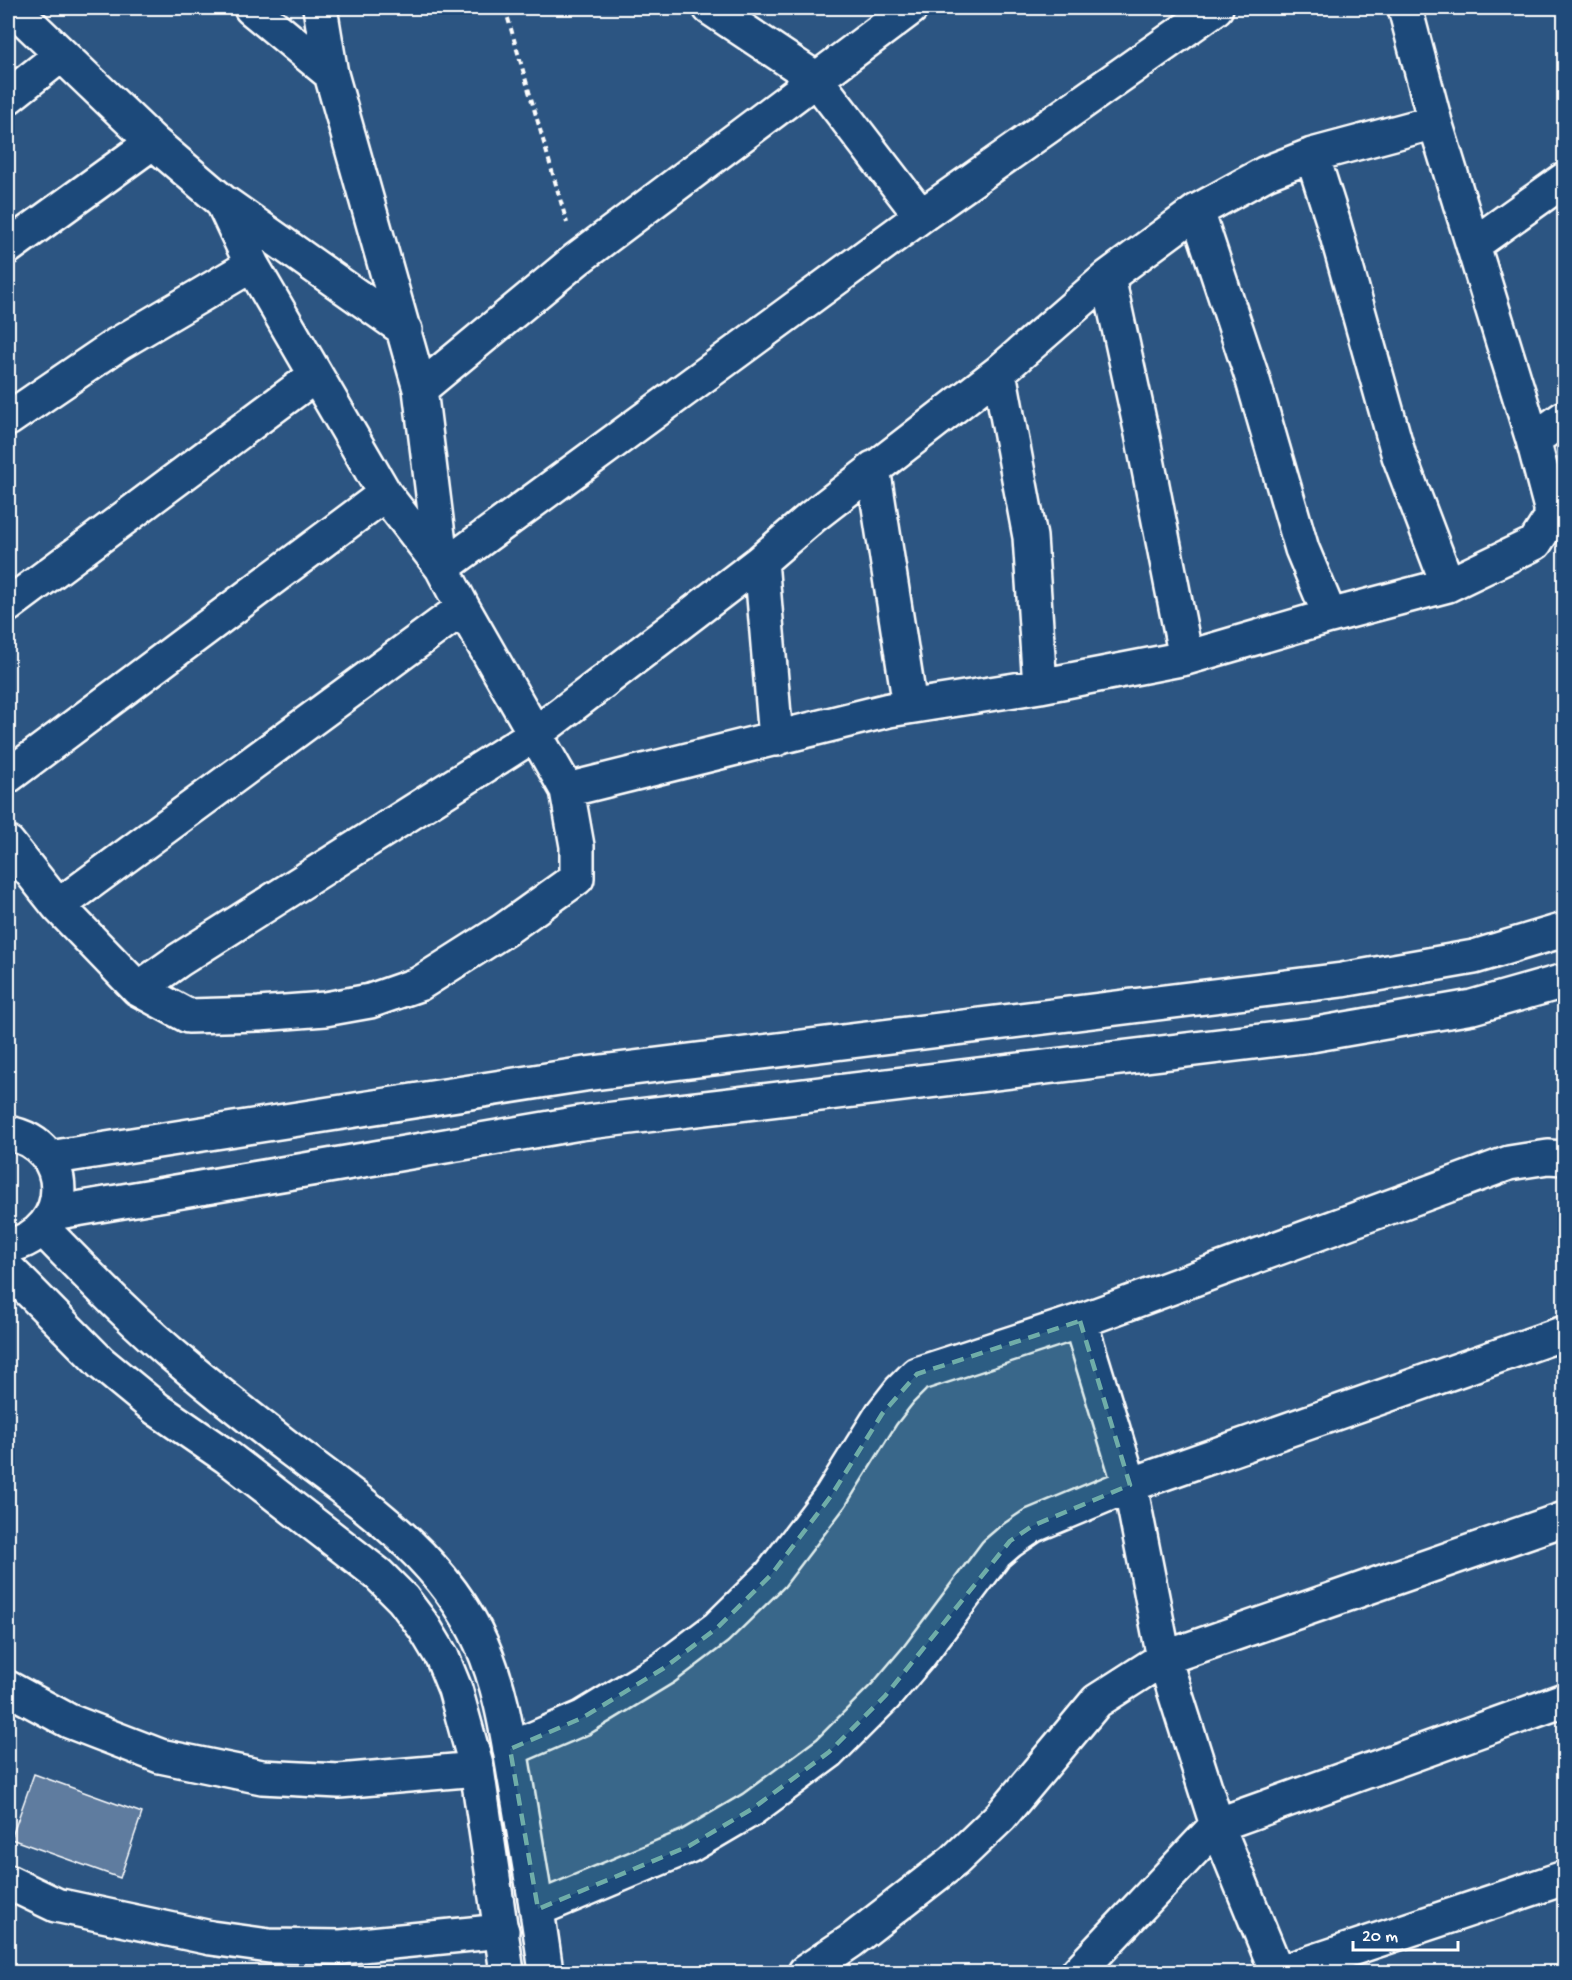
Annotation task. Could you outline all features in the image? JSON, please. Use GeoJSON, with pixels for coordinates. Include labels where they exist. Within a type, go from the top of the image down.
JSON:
{"type":"FeatureCollection","features":[{"type":"Feature","properties":{"kind":"street"},"geometry":{"type":"LineString","coordinates":[[13,8],[153,142],[222,201],[405,330]]}},
{"type":"Feature","properties":{"kind":"street"},"geometry":{"type":"LineString","coordinates":[[251,8],[331,74]]}},
{"type":"Feature","properties":{"kind":"street"},"geometry":{"type":"LineString","coordinates":[[320,8],[331,74],[420,389],[442,568]]}},
{"type":"Feature","properties":{"kind":"street"},"geometry":{"type":"LineString","coordinates":[[710,8],[815,78],[921,216]]}},
{"type":"Feature","properties":{"kind":"street"},"geometry":{"type":"LineString","coordinates":[[420,389],[577,259],[910,8]]}},
{"type":"Feature","properties":{"kind":"street"},"geometry":{"type":"LineString","coordinates":[[442,568],[921,216],[1216,8]]}},
{"type":"Feature","properties":{"kind":"street"},"geometry":{"type":"LineString","coordinates":[[567,790],[910,706],[1040,686],[1186,658],[1330,616],[1448,585],[1535,543],[1551,518],[1546,481],[1435,122],[1405,8]]}},
{"type":"Feature","properties":{"kind":"street"},"geometry":{"type":"LineString","coordinates":[[8,97],[61,55]]}},
{"type":"Feature","properties":{"kind":"street"},"geometry":{"type":"LineString","coordinates":[[138,989],[179,960],[536,734],[760,561],[873,468],[999,372],[1108,277],[1197,211],[1266,173],[1312,155],[1435,122]]}},
{"type":"Feature","properties":{"kind":"street"},"geometry":{"type":"LineString","coordinates":[[8,247],[153,142]]}},
{"type":"Feature","properties":{"kind":"street"},"geometry":{"type":"LineString","coordinates":[[1312,155],[1333,221],[1399,456],[1448,585]]}},
{"type":"Feature","properties":{"kind":"street"},"geometry":{"type":"LineString","coordinates":[[1473,245],[1564,180]]}},
{"type":"Feature","properties":{"kind":"street"},"geometry":{"type":"LineString","coordinates":[[8,843],[58,906],[138,989],[188,1016],[325,1009],[370,1001],[419,984],[504,930],[577,878],[577,846],[567,790],[462,608],[442,568],[385,494],[252,265],[222,201]]}},
{"type":"Feature","properties":{"kind":"street"},"geometry":{"type":"LineString","coordinates":[[1197,211],[1252,377],[1302,549],[1330,616]]}},
{"type":"Feature","properties":{"kind":"street"},"geometry":{"type":"LineString","coordinates":[[8,419],[118,344],[252,265]]}},
{"type":"Feature","properties":{"kind":"street"},"geometry":{"type":"LineString","coordinates":[[1108,277],[1142,434],[1186,658]]}},
{"type":"Feature","properties":{"kind":"street"},"geometry":{"type":"LineString","coordinates":[[999,372],[1030,537],[1040,686]]}},
{"type":"Feature","properties":{"kind":"street"},"geometry":{"type":"LineString","coordinates":[[8,605],[316,375]]}},
{"type":"Feature","properties":{"kind":"street"},"geometry":{"type":"LineString","coordinates":[[1533,440],[1564,418]]}},
{"type":"Feature","properties":{"kind":"street"},"geometry":{"type":"LineString","coordinates":[[873,468],[910,706]]}},
{"type":"Feature","properties":{"kind":"street"},"geometry":{"type":"LineString","coordinates":[[8,776],[385,494]]}},
{"type":"Feature","properties":{"kind":"street"},"geometry":{"type":"LineString","coordinates":[[760,561],[776,739]]}},
{"type":"Feature","properties":{"kind":"street"},"geometry":{"type":"LineString","coordinates":[[58,906],[462,608]]}},
{"type":"Feature","properties":{"kind":"street"},"geometry":{"type":"LineString","coordinates":[[48,1158],[585,1074],[1342,980],[1474,957],[1564,930]]}},
{"type":"Feature","properties":{"kind":"street"},"geometry":{"type":"LineString","coordinates":[[48,1221],[580,1123],[1334,1031],[1472,1007],[1564,981]]}},
{"type":"Feature","properties":{"kind":"street"},"geometry":{"type":"LineString","coordinates":[[8,1133],[30,1141],[48,1158],[55,1171],[58,1185],[57,1199],[48,1221],[33,1237],[8,1246]]}},
{"type":"Feature","properties":{"kind":"street"},"geometry":{"type":"LineString","coordinates":[[510,1749],[582,1718],[664,1668],[717,1628],[771,1575],[831,1496],[882,1414],[900,1390],[917,1374],[1080,1321],[1509,1163],[1548,1157],[1564,1158]]}},
{"type":"Feature","properties":{"kind":"street"},"geometry":{"type":"LineString","coordinates":[[48,1221],[143,1330],[414,1548],[439,1575],[462,1608],[480,1641],[494,1676],[504,1712],[538,1910],[546,1972]]}},
{"type":"Feature","properties":{"kind":"street"},"geometry":{"type":"LineString","coordinates":[[8,1269],[101,1363],[157,1409],[227,1457],[378,1574],[403,1599],[424,1627],[442,1657],[455,1689],[477,1768],[507,1972]]}},
{"type":"Feature","properties":{"kind":"street"},"geometry":{"type":"LineString","coordinates":[[1080,1321],[1130,1485],[1164,1658],[1217,1825],[1277,1972]]}},
{"type":"Feature","properties":{"kind":"street"},"geometry":{"type":"LineString","coordinates":[[538,1910],[689,1846],[752,1809],[829,1752],[885,1696],[918,1657],[996,1553],[1032,1526],[1130,1485],[1564,1333]]}},
{"type":"Feature","properties":{"kind":"street"},"geometry":{"type":"LineString","coordinates":[[805,1972],[851,1941],[954,1861],[1001,1816],[1097,1701],[1164,1658],[1564,1519]]}},
{"type":"Feature","properties":{"kind":"street"},"geometry":{"type":"LineString","coordinates":[[8,1688],[69,1721],[160,1756],[262,1777],[339,1781],[477,1768]]}},
{"type":"Feature","properties":{"kind":"street"},"geometry":{"type":"LineString","coordinates":[[1078,1972],[1217,1825],[1564,1700]]}},
{"type":"Feature","properties":{"kind":"street"},"geometry":{"type":"LineString","coordinates":[[1282,1972],[1564,1878]]}},
{"type":"Feature","properties":{"kind":"street"},"geometry":{"type":"LineString","coordinates":[[8,1882],[56,1905],[211,1938],[269,1946],[341,1947],[502,1931]]}},
{"type":"Feature","properties":{"kind":"path"},"geometry":{"type":"LineString","coordinates":[[505,8],[577,259]]}},
{"type":"Feature","properties":{"kind":"highlighted area"},"geometry":{"type":"Polygon","coordinates":[[[1080,1321],[1130,1485],[1032,1526],[1010,1541],[885,1696],[829,1752],[752,1809],[689,1846],[538,1909],[510,1749],[582,1718],[664,1668],[717,1628],[771,1575],[831,1496],[882,1414],[917,1374],[1080,1321]]]}},
{"type":"Feature","properties":{"kind":"building"},"geometry":{"type":"Polygon","coordinates":[[[34,1774],[142,1813],[120,1878],[11,1839],[34,1774]]]}}]}
